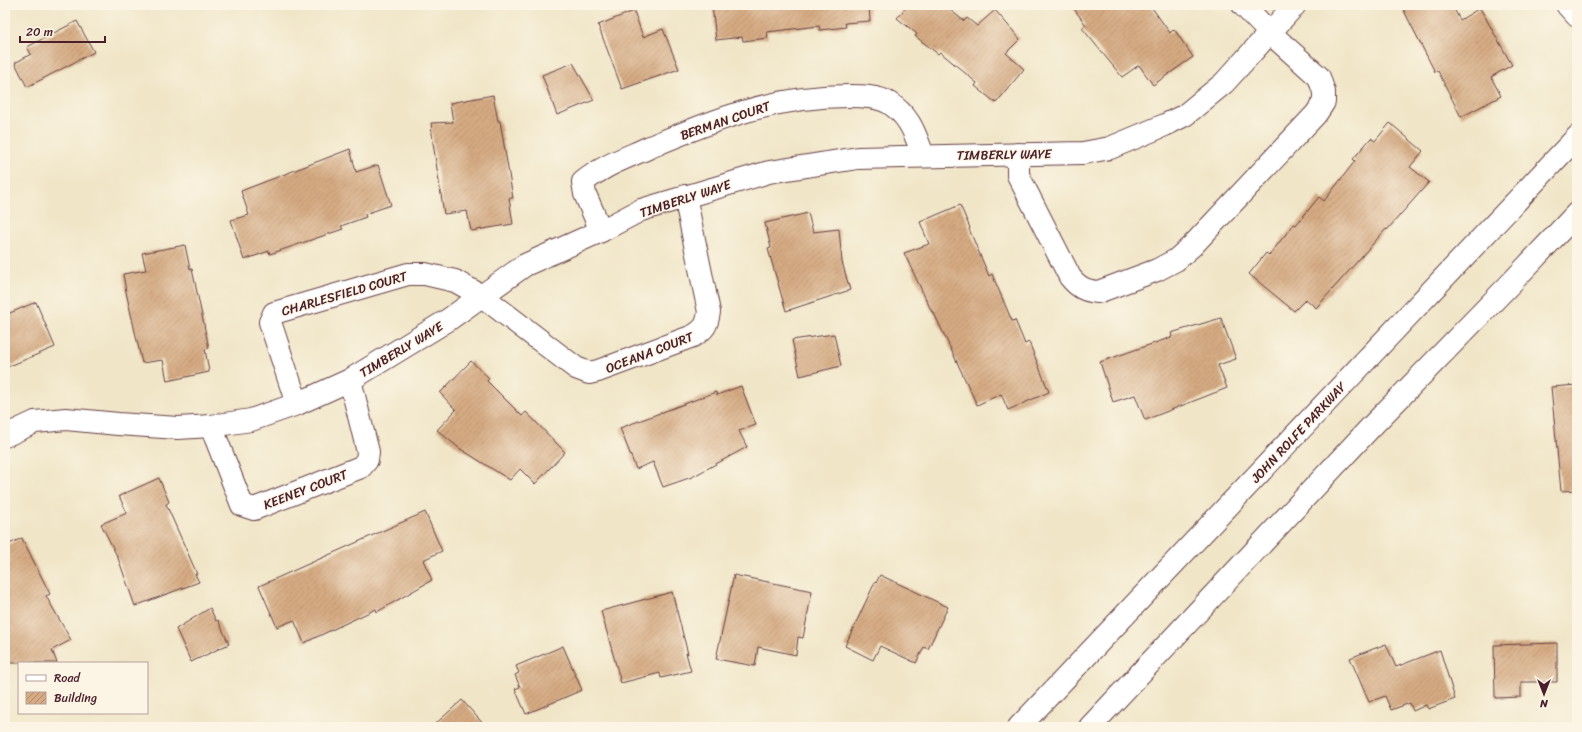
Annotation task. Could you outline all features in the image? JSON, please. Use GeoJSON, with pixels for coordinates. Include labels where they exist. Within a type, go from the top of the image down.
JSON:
{"type":"FeatureCollection","features":[{"type":"Feature","properties":{"kind":"street"},"geometry":{"type":"LineString","coordinates":[[1018,154],[1018,175],[1070,277],[1078,287],[1087,291],[1098,292],[1157,270],[1176,260],[1193,245],[1316,114],[1324,102],[1324,92],[1319,77],[1270,33],[1243,5]]}},
{"type":"Feature","properties":{"kind":"street","name":"TIMBERLY WAYE"},"geometry":{"type":"LineString","coordinates":[[5,436],[35,422],[66,419],[178,428],[211,426],[251,420],[298,404],[350,380],[448,320],[525,265],[601,231],[641,210],[769,172],[858,158],[923,155],[1083,153],[1110,148],[1185,115],[1224,83],[1295,5]]}},
{"type":"Feature","properties":{"kind":"street"},"geometry":{"type":"LineString","coordinates":[[1567,5],[1577,16]]}},
{"type":"Feature","properties":{"kind":"street","name":"BERMAN COURT"},"geometry":{"type":"LineString","coordinates":[[601,231],[585,194],[583,182],[598,170],[730,115],[776,102],[822,96],[858,96],[874,98],[889,103],[903,114],[912,125],[923,155]]}},
{"type":"Feature","properties":{"kind":"street","name":"JOHN ROLFE PARKWAY"},"geometry":{"type":"LineString","coordinates":[[1019,727],[1577,137]]}},
{"type":"Feature","properties":{"kind":"street","name":"OCEANA COURT"},"geometry":{"type":"LineString","coordinates":[[482,296],[576,368],[589,373],[693,336],[702,331],[708,322],[709,312],[685,196]]}},
{"type":"Feature","properties":{"kind":"street"},"geometry":{"type":"LineString","coordinates":[[1090,727],[1370,428],[1577,213]]}},
{"type":"Feature","properties":{"kind":"street","name":"CHARLESFIELD COURT"},"geometry":{"type":"LineString","coordinates":[[298,404],[270,322],[274,313],[408,274],[425,274],[455,281],[482,296]]}},
{"type":"Feature","properties":{"kind":"street","name":"KEENEY COURT"},"geometry":{"type":"LineString","coordinates":[[211,426],[242,505],[254,509],[361,467],[367,460],[368,452],[350,380]]}},
{"type":"Feature","properties":{"kind":"building"},"geometry":{"type":"Polygon","coordinates":[[[712,5],[869,5],[870,21],[845,23],[846,27],[820,30],[819,26],[767,32],[768,38],[743,41],[742,37],[716,40],[712,5]]]}},
{"type":"Feature","properties":{"kind":"building"},"geometry":{"type":"Polygon","coordinates":[[[908,5],[944,5],[964,21],[967,18],[977,26],[995,10],[1020,39],[1006,53],[1024,69],[996,103],[975,86],[977,83],[940,52],[938,54],[915,36],[917,34],[897,18],[908,5]]]}},
{"type":"Feature","properties":{"kind":"building"},"geometry":{"type":"Polygon","coordinates":[[[1071,5],[1150,5],[1170,33],[1174,29],[1193,57],[1153,85],[1139,65],[1122,77],[1082,28],[1086,25],[1071,5]]]}},
{"type":"Feature","properties":{"kind":"building"},"geometry":{"type":"Polygon","coordinates":[[[1401,5],[1452,5],[1460,20],[1480,8],[1512,65],[1491,77],[1501,96],[1461,117],[1438,71],[1435,72],[1401,5]]]}},
{"type":"Feature","properties":{"kind":"building"},"geometry":{"type":"Polygon","coordinates":[[[634,11],[643,37],[663,29],[679,69],[622,89],[598,25],[634,11]]]}},
{"type":"Feature","properties":{"kind":"building"},"geometry":{"type":"Polygon","coordinates":[[[77,21],[94,52],[27,87],[15,63],[31,54],[27,47],[77,21]]]}},
{"type":"Feature","properties":{"kind":"building"},"geometry":{"type":"Polygon","coordinates":[[[573,63],[594,100],[557,115],[542,75],[573,63]]]}},
{"type":"Feature","properties":{"kind":"building"},"geometry":{"type":"Polygon","coordinates":[[[493,95],[498,121],[500,121],[513,198],[509,198],[513,224],[471,231],[467,211],[444,214],[431,123],[453,122],[450,103],[493,95]]]}},
{"type":"Feature","properties":{"kind":"building"},"geometry":{"type":"Polygon","coordinates":[[[1390,123],[1423,151],[1410,167],[1429,182],[1316,308],[1306,299],[1294,311],[1249,274],[1266,253],[1269,255],[1294,224],[1296,225],[1319,197],[1324,201],[1355,161],[1353,159],[1371,138],[1375,141],[1390,123]]]}},
{"type":"Feature","properties":{"kind":"building"},"geometry":{"type":"Polygon","coordinates":[[[350,149],[356,172],[378,165],[391,205],[365,214],[366,217],[341,226],[343,229],[270,254],[269,251],[244,260],[231,220],[249,215],[241,191],[350,149]]]}},
{"type":"Feature","properties":{"kind":"building"},"geometry":{"type":"Polygon","coordinates":[[[960,205],[989,276],[992,274],[1012,321],[1015,320],[1025,344],[1029,342],[1049,392],[1008,410],[1001,394],[977,405],[904,253],[929,244],[920,222],[960,205]]]}},
{"type":"Feature","properties":{"kind":"building"},"geometry":{"type":"Polygon","coordinates":[[[808,213],[813,232],[839,229],[842,262],[850,290],[786,311],[768,249],[771,248],[765,223],[808,213]]]}},
{"type":"Feature","properties":{"kind":"building"},"geometry":{"type":"Polygon","coordinates":[[[185,245],[190,269],[192,269],[209,348],[205,349],[209,372],[167,381],[163,360],[142,363],[123,274],[146,270],[142,253],[185,245]]]}},
{"type":"Feature","properties":{"kind":"building"},"geometry":{"type":"Polygon","coordinates":[[[36,302],[55,347],[5,368],[5,315],[36,302]]]}},
{"type":"Feature","properties":{"kind":"building"},"geometry":{"type":"Polygon","coordinates":[[[1221,318],[1236,359],[1218,365],[1227,388],[1145,420],[1135,395],[1113,402],[1100,362],[1172,337],[1171,333],[1221,318]]]}},
{"type":"Feature","properties":{"kind":"building"},"geometry":{"type":"Polygon","coordinates":[[[834,334],[841,366],[800,376],[792,340],[834,334]]]}},
{"type":"Feature","properties":{"kind":"building"},"geometry":{"type":"Polygon","coordinates":[[[471,361],[489,378],[487,381],[522,416],[526,412],[565,452],[535,484],[520,469],[510,480],[459,448],[437,430],[456,410],[440,393],[471,361]]]}},
{"type":"Feature","properties":{"kind":"building"},"geometry":{"type":"Polygon","coordinates":[[[1577,385],[1577,490],[1561,491],[1551,387],[1577,385]]]}},
{"type":"Feature","properties":{"kind":"building"},"geometry":{"type":"Polygon","coordinates":[[[741,386],[756,425],[739,431],[747,447],[692,477],[663,487],[653,462],[636,469],[620,428],[716,392],[717,395],[741,386]]]}},
{"type":"Feature","properties":{"kind":"building"},"geometry":{"type":"Polygon","coordinates":[[[159,478],[169,502],[166,504],[197,574],[195,574],[199,582],[135,606],[118,558],[101,524],[127,513],[119,496],[159,478]]]}},
{"type":"Feature","properties":{"kind":"building"},"geometry":{"type":"Polygon","coordinates":[[[425,512],[442,551],[423,560],[432,580],[377,612],[376,609],[304,643],[294,620],[277,627],[259,586],[425,512]]]}},
{"type":"Feature","properties":{"kind":"building"},"geometry":{"type":"Polygon","coordinates":[[[22,538],[50,594],[46,596],[71,640],[52,650],[57,662],[5,663],[5,546],[22,538]]]}},
{"type":"Feature","properties":{"kind":"building"},"geometry":{"type":"Polygon","coordinates":[[[734,575],[812,591],[803,638],[798,637],[796,655],[758,647],[755,666],[716,659],[734,575]]]}},
{"type":"Feature","properties":{"kind":"building"},"geometry":{"type":"Polygon","coordinates":[[[880,575],[948,607],[928,649],[924,647],[916,663],[880,646],[873,660],[845,646],[875,582],[876,583],[880,575]]]}},
{"type":"Feature","properties":{"kind":"building"},"geometry":{"type":"Polygon","coordinates":[[[672,592],[691,671],[661,678],[660,673],[621,683],[601,611],[672,592]]]}},
{"type":"Feature","properties":{"kind":"building"},"geometry":{"type":"Polygon","coordinates":[[[210,608],[216,621],[218,620],[229,644],[191,662],[176,629],[210,608]]]}},
{"type":"Feature","properties":{"kind":"building"},"geometry":{"type":"Polygon","coordinates":[[[1557,643],[1557,682],[1521,682],[1521,697],[1495,698],[1494,645],[1557,643]]]}},
{"type":"Feature","properties":{"kind":"building"},"geometry":{"type":"Polygon","coordinates":[[[1386,644],[1396,667],[1440,650],[1455,699],[1428,709],[1426,705],[1413,711],[1410,703],[1391,710],[1385,696],[1369,702],[1350,658],[1386,644]]]}},
{"type":"Feature","properties":{"kind":"building"},"geometry":{"type":"Polygon","coordinates":[[[563,646],[582,690],[526,714],[515,689],[520,687],[515,675],[519,673],[516,666],[563,646]]]}},
{"type":"Feature","properties":{"kind":"building"},"geometry":{"type":"Polygon","coordinates":[[[462,700],[486,727],[432,727],[462,700]]]}}]}
